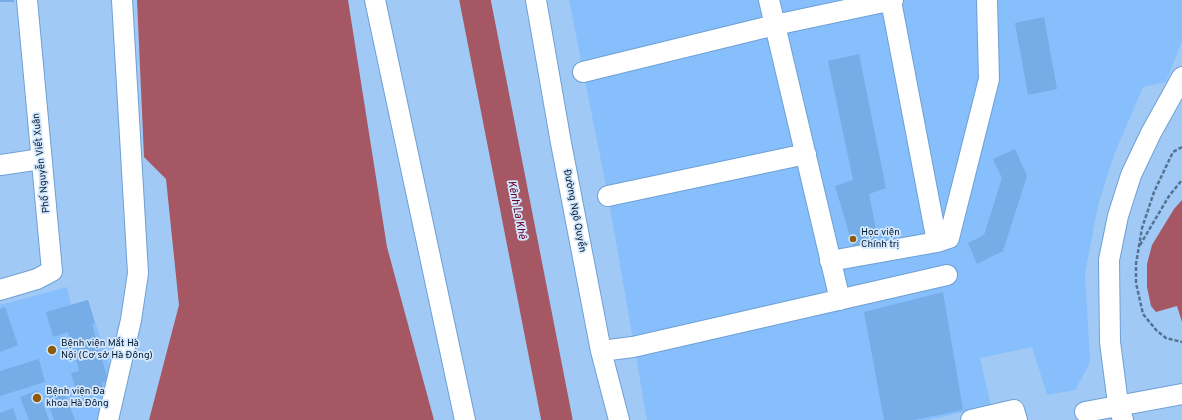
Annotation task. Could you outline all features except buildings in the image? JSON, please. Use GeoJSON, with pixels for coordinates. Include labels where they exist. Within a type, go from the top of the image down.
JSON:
{"type":"FeatureCollection","features":[{"type":"Feature","properties":{"kind":"street","name":"Phố Nguyễn Viết Xuân"},"geometry":{"type":"LineString","coordinates":[[0,290],[52,271],[27,0]]}},
{"type":"Feature","properties":{"kind":"street"},"geometry":{"type":"LineString","coordinates":[[108,420],[131,320],[138,273],[122,0]]}},
{"type":"Feature","properties":{"kind":"street"},"geometry":{"type":"LineString","coordinates":[[375,0],[465,420]]}},
{"type":"Feature","properties":{"kind":"street","name":"Đường Ngô Quyền"},"geometry":{"type":"LineString","coordinates":[[536,0],[561,143],[601,352],[619,420]]}},
{"type":"Feature","properties":{"kind":"street"},"geometry":{"type":"LineString","coordinates":[[769,0],[840,300]]}},
{"type":"Feature","properties":{"kind":"street"},"geometry":{"type":"LineString","coordinates":[[583,72],[775,25],[892,0],[938,242]]}},
{"type":"Feature","properties":{"kind":"street"},"geometry":{"type":"LineString","coordinates":[[830,261],[938,242],[949,238],[989,79],[987,0]]}},
{"type":"Feature","properties":{"kind":"street"},"geometry":{"type":"LineString","coordinates":[[1120,412],[1110,342],[1109,260],[1118,216],[1131,175],[1151,133],[1182,77]]}},
{"type":"Feature","properties":{"kind":"street"},"geometry":{"type":"LineString","coordinates":[[608,196],[806,154]]}},
{"type":"Feature","properties":{"kind":"street"},"geometry":{"type":"LineString","coordinates":[[0,165],[41,159]]}},
{"type":"Feature","properties":{"kind":"street"},"geometry":{"type":"LineString","coordinates":[[601,352],[634,347],[947,275]]}},
{"type":"Feature","properties":{"kind":"street"},"geometry":{"type":"LineString","coordinates":[[1085,412],[1120,412],[1182,394]]}},
{"type":"Feature","properties":{"kind":"street"},"geometry":{"type":"LineString","coordinates":[[971,420],[1016,415]]}},
{"type":"Feature","properties":{"kind":"path"},"geometry":{"type":"LineString","coordinates":[[1182,148],[1174,152],[1154,192],[1147,211],[1138,248],[1136,283],[1143,314],[1157,331],[1166,338],[1182,342]]}},
{"type":"Feature","properties":{"kind":"path"},"geometry":{"type":"LineString","coordinates":[[1138,248],[1169,196],[1182,180]]}},
{"type":"Feature","properties":{"kind":"shaded area"},"geometry":{"type":"Polygon","coordinates":[[[137,0],[348,0],[387,247],[434,420],[149,420],[179,305],[166,179],[144,157],[137,0]]]}},
{"type":"Feature","properties":{"kind":"shaded area","name":"Học viện Chính trị"},"geometry":{"type":"Polygon","coordinates":[[[569,0],[1182,0],[1182,41],[1166,82],[1143,87],[1114,155],[1098,205],[1085,274],[1090,363],[1075,390],[1047,395],[1032,347],[980,358],[991,406],[928,420],[647,420],[608,196],[569,0]]]}},
{"type":"Feature","properties":{"kind":"shaded area"},"geometry":{"type":"Polygon","coordinates":[[[1182,200],[1182,322],[1177,306],[1156,312],[1151,306],[1147,287],[1147,264],[1152,245],[1174,209],[1182,200]]]}},
{"type":"Feature","properties":{"kind":"shaded area","name":"Bệnh viện Mắt Hà Nội (Cơ sở Hà Đông)"},"geometry":{"type":"Polygon","coordinates":[[[67,287],[71,305],[88,300],[114,380],[101,400],[99,420],[0,420],[0,305],[67,287]]]}},
{"type":"Feature","properties":{"kind":"waterway","name":"Kênh La Khê"},"geometry":{"type":"LineString","coordinates":[[475,0],[557,420]]}},
{"type":"Feature","properties":{"kind":"place","name":"Học viện Chính trị"},"geometry":{"type":"Point","coordinates":[853,239]}},
{"type":"Feature","properties":{"kind":"place","name":"Bệnh viện Mắt Hà Nội (Cơ sở Hà Đông)"},"geometry":{"type":"Point","coordinates":[52,350]}},
{"type":"Feature","properties":{"kind":"place","name":"Bệnh viện Đa khoa Hà Đông"},"geometry":{"type":"Point","coordinates":[37,398]}}]}
